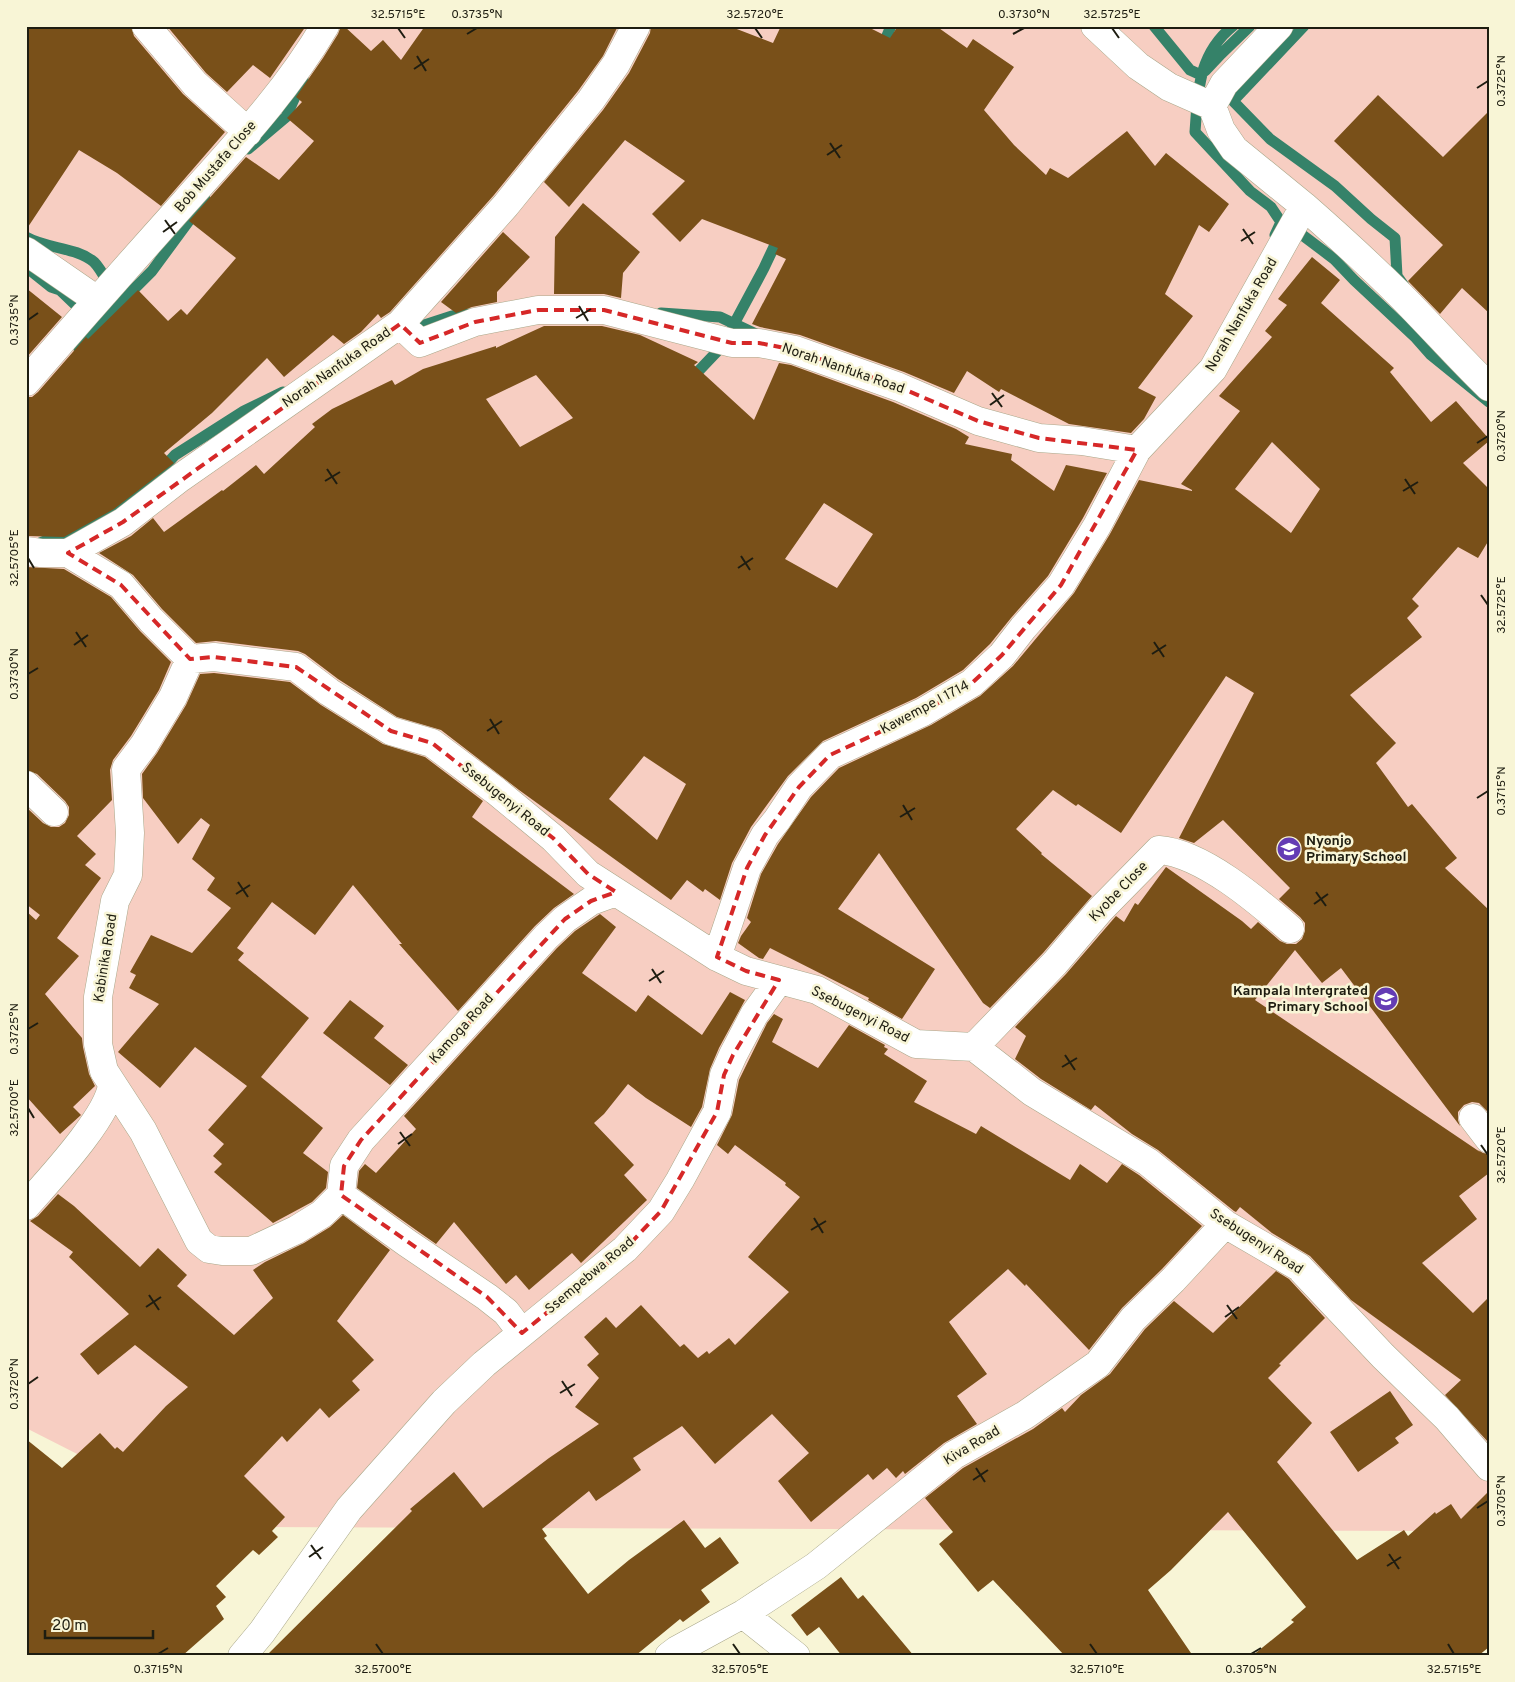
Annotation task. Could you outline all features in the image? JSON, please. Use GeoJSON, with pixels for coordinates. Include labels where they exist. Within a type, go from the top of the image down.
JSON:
{"type":"FeatureCollection","features":[{"type":"Feature","properties":{"kind":"street"},"geometry":{"type":"LineString","coordinates":[[146,26],[195,84],[248,132]]}},
{"type":"Feature","properties":{"kind":"street","name":"Bob Mustafa Close"},"geometry":{"type":"LineString","coordinates":[[26,382],[248,132],[308,55],[325,26]]}},
{"type":"Feature","properties":{"kind":"street"},"geometry":{"type":"LineString","coordinates":[[400,324],[506,205],[591,100],[616,64],[636,26]]}},
{"type":"Feature","properties":{"kind":"street"},"geometry":{"type":"LineString","coordinates":[[1095,26],[1138,66],[1161,82],[1212,106],[1221,130],[1234,149],[1357,252],[1433,329],[1456,356],[1489,387]]}},
{"type":"Feature","properties":{"kind":"street"},"geometry":{"type":"LineString","coordinates":[[1212,106],[1224,84],[1279,26]]}},
{"type":"Feature","properties":{"kind":"street","name":"Norah Nanfuka Road"},"geometry":{"type":"LineString","coordinates":[[26,551],[41,554],[68,552],[123,522],[180,478],[400,324],[420,343],[475,322],[538,310],[604,310],[732,343],[759,343],[795,350],[898,387],[978,421],[1039,438],[1082,441],[1137,450],[1214,369],[1304,206]]}},
{"type":"Feature","properties":{"kind":"street"},"geometry":{"type":"LineString","coordinates":[[26,252],[97,300]]}},
{"type":"Feature","properties":{"kind":"street","name":"Kawempe I 1714"},"geometry":{"type":"LineString","coordinates":[[717,956],[747,868],[764,835],[777,820],[799,787],[830,755],[924,712],[972,683],[1002,655],[1061,585],[1097,526],[1137,450]]}},
{"type":"Feature","properties":{"kind":"street"},"geometry":{"type":"LineString","coordinates":[[68,552],[121,585],[151,620],[190,659]]}},
{"type":"Feature","properties":{"kind":"street","name":"Ssebugenyi Road"},"geometry":{"type":"LineString","coordinates":[[190,659],[214,657],[296,667],[329,692],[391,731],[432,743],[496,791],[553,838],[588,874],[717,956],[746,971],[817,990],[916,1044],[974,1047],[1032,1092],[1148,1162],[1225,1224],[1299,1267],[1384,1356],[1447,1418],[1489,1467]]}},
{"type":"Feature","properties":{"kind":"street","name":"Kabinika Road"},"geometry":{"type":"LineString","coordinates":[[190,659],[173,697],[144,745],[126,769],[130,833],[128,874],[115,901],[98,997],[98,1044],[104,1071],[143,1131],[199,1241],[209,1249],[222,1251],[251,1250],[305,1225],[322,1214],[341,1195]]}},
{"type":"Feature","properties":{"kind":"street"},"geometry":{"type":"LineString","coordinates":[[26,785],[54,812]]}},
{"type":"Feature","properties":{"kind":"street","name":"Kyobe Close"},"geometry":{"type":"LineString","coordinates":[[974,1047],[1055,963],[1100,910],[1159,850],[1173,851],[1219,873],[1262,905],[1290,929]]}},
{"type":"Feature","properties":{"kind":"street","name":"Kamoga Road"},"geometry":{"type":"LineString","coordinates":[[341,1195],[344,1166],[361,1140],[486,1002],[565,919],[590,901],[616,892]]}},
{"type":"Feature","properties":{"kind":"street","name":"Ssempebwa Road"},"geometry":{"type":"LineString","coordinates":[[242,1656],[262,1632],[349,1509],[444,1402],[484,1364],[624,1249],[661,1211],[717,1112],[724,1075],[754,1015],[779,980]]}},
{"type":"Feature","properties":{"kind":"street"},"geometry":{"type":"LineString","coordinates":[[26,1206],[98,1118],[112,1090],[112,1084]]}},
{"type":"Feature","properties":{"kind":"street"},"geometry":{"type":"LineString","coordinates":[[341,1195],[407,1244],[487,1297],[506,1312],[522,1333]]}},
{"type":"Feature","properties":{"kind":"street","name":"Kiva Road"},"geometry":{"type":"LineString","coordinates":[[669,1656],[743,1614],[816,1566],[954,1454],[1026,1415],[1098,1364],[1133,1319],[1174,1280],[1225,1224]]}},
{"type":"Feature","properties":{"kind":"street"},"geometry":{"type":"LineString","coordinates":[[743,1614],[796,1656]]}},
{"type":"Feature","properties":{"kind":"highlighted area"},"geometry":{"type":"Polygon","coordinates":[[[538,310],[604,310],[732,343],[759,343],[795,350],[899,387],[978,421],[1039,438],[1137,450],[1061,585],[1002,655],[972,683],[923,712],[830,755],[799,787],[765,835],[747,868],[717,957],[746,971],[779,980],[733,1055],[724,1075],[717,1112],[661,1211],[625,1249],[522,1333],[487,1297],[341,1195],[342,1180],[344,1166],[361,1140],[565,919],[591,901],[616,892],[588,874],[553,838],[432,743],[391,731],[296,667],[214,657],[190,659],[121,585],[68,553],[123,522],[400,324],[420,343],[475,322],[538,310]]]}},
{"type":"Feature","properties":{"kind":"shaded area"},"geometry":{"type":"Polygon","coordinates":[[[26,26],[1489,26],[1489,1547],[1433,1531],[221,1527],[26,1428],[26,26]]]}},
{"type":"Feature","properties":{"kind":"building"},"geometry":{"type":"Polygon","coordinates":[[[26,26],[131,26],[134,36],[183,94],[225,132],[161,206],[117,173],[79,150],[26,230],[26,26]]]}},
{"type":"Feature","properties":{"kind":"building"},"geometry":{"type":"Polygon","coordinates":[[[167,26],[306,26],[270,78],[253,65],[227,92],[206,73],[167,26]]]}},
{"type":"Feature","properties":{"kind":"building"},"geometry":{"type":"Polygon","coordinates":[[[341,26],[344,26],[371,51],[383,40],[401,60],[425,26],[618,26],[603,56],[578,91],[494,195],[390,312],[381,318],[378,314],[361,332],[344,344],[333,335],[284,377],[267,358],[212,413],[164,453],[174,463],[114,509],[64,537],[26,536],[26,397],[32,397],[38,392],[86,337],[88,339],[138,290],[168,321],[181,309],[187,315],[236,258],[189,221],[246,157],[279,180],[314,141],[287,118],[302,102],[296,97],[323,58],[341,26]]]}},
{"type":"Feature","properties":{"kind":"building"},"geometry":{"type":"Polygon","coordinates":[[[651,26],[729,26],[773,43],[781,26],[866,26],[890,38],[898,26],[936,26],[967,48],[973,39],[1014,67],[984,110],[1014,145],[1046,175],[1050,168],[1068,178],[1127,131],[1155,166],[1166,153],[1229,204],[1209,232],[1199,225],[1165,294],[1193,316],[1138,388],[1156,397],[1144,419],[1131,433],[1069,424],[1001,389],[999,392],[967,371],[954,393],[904,372],[800,335],[752,324],[786,259],[775,254],[778,248],[702,219],[680,242],[652,214],[685,181],[625,140],[569,207],[544,182],[603,110],[629,73],[650,33],[651,26]]]}},
{"type":"Feature","properties":{"kind":"building"},"geometry":{"type":"Polygon","coordinates":[[[1378,95],[1443,157],[1489,111],[1489,313],[1462,288],[1440,314],[1408,281],[1443,245],[1334,141],[1378,95]]]}},
{"type":"Feature","properties":{"kind":"building"},"geometry":{"type":"Polygon","coordinates":[[[583,203],[640,252],[623,273],[621,298],[604,294],[554,294],[555,237],[583,203]]]}},
{"type":"Feature","properties":{"kind":"building"},"geometry":{"type":"Polygon","coordinates":[[[503,232],[530,257],[497,292],[497,302],[472,307],[456,313],[441,302],[503,232]]]}},
{"type":"Feature","properties":{"kind":"building"},"geometry":{"type":"Polygon","coordinates":[[[1312,257],[1340,280],[1321,303],[1394,368],[1390,372],[1431,422],[1456,401],[1489,439],[1463,463],[1489,489],[1489,540],[1478,558],[1458,547],[1412,599],[1419,606],[1407,618],[1422,637],[1350,695],[1396,743],[1376,763],[1408,807],[1412,804],[1457,858],[1445,868],[1489,910],[1489,1113],[1479,1103],[1472,1102],[1464,1105],[1458,1112],[1460,1126],[1341,968],[1322,983],[1295,950],[1255,1000],[1480,1152],[1478,1150],[1489,1154],[1489,1173],[1459,1196],[1477,1219],[1422,1263],[1473,1313],[1489,1297],[1489,1443],[1445,1395],[1461,1380],[1351,1300],[1310,1256],[1272,1233],[1240,1207],[1236,1212],[1234,1211],[1158,1150],[1132,1134],[1095,1105],[1091,1110],[1041,1079],[1015,1059],[1026,1036],[1015,1027],[1066,974],[1116,916],[1124,922],[1135,903],[1138,905],[1166,867],[1251,929],[1258,922],[1280,941],[1287,944],[1296,944],[1302,939],[1305,923],[1279,899],[1290,888],[1223,820],[1194,843],[1179,838],[1254,693],[1226,676],[1121,833],[1078,804],[1076,806],[1053,790],[1016,829],[1041,854],[1092,896],[1043,953],[990,1008],[983,1003],[879,853],[838,909],[935,969],[902,1019],[868,1000],[869,998],[770,948],[763,959],[738,943],[751,922],[747,918],[761,874],[778,844],[811,797],[839,768],[931,725],[980,696],[1013,666],[1074,593],[1110,534],[1139,480],[1192,491],[1181,484],[1240,411],[1219,396],[1272,337],[1265,331],[1287,305],[1278,299],[1312,257]],[[1272,442],[1235,489],[1291,533],[1320,489],[1272,442]]]}},
{"type":"Feature","properties":{"kind":"building"},"geometry":{"type":"Polygon","coordinates":[[[26,288],[62,317],[26,358],[26,288]]]}},
{"type":"Feature","properties":{"kind":"building"},"geometry":{"type":"Polygon","coordinates":[[[544,326],[602,326],[640,335],[698,362],[694,365],[754,420],[779,363],[791,365],[893,402],[956,429],[969,437],[965,444],[1012,454],[1011,460],[1054,491],[1066,465],[1107,473],[1083,518],[1048,576],[990,644],[963,670],[916,698],[823,741],[788,776],[751,827],[732,863],[720,900],[705,889],[703,892],[687,880],[671,900],[519,790],[441,730],[397,717],[338,679],[305,654],[298,651],[216,641],[196,643],[162,609],[133,575],[99,553],[131,536],[153,518],[164,532],[223,491],[256,465],[264,474],[315,427],[312,424],[332,409],[392,380],[395,385],[423,369],[496,346],[496,348],[544,326]],[[536,375],[486,399],[520,447],[573,418],[536,375]],[[824,503],[785,559],[837,588],[873,534],[824,503]],[[644,756],[609,799],[657,840],[686,784],[644,756]]]}},
{"type":"Feature","properties":{"kind":"building"},"geometry":{"type":"Polygon","coordinates":[[[26,567],[64,569],[111,597],[140,631],[171,662],[159,690],[131,736],[113,760],[110,770],[112,800],[77,836],[96,854],[85,865],[101,878],[57,938],[79,956],[45,994],[82,1038],[89,1074],[95,1086],[73,1107],[81,1115],[60,1134],[26,1096],[26,911],[36,920],[40,915],[26,904],[26,807],[43,823],[51,827],[59,827],[65,823],[69,815],[69,807],[37,774],[26,770],[26,567]]]}},
{"type":"Feature","properties":{"kind":"building"},"geometry":{"type":"Polygon","coordinates":[[[214,673],[290,682],[321,705],[383,744],[425,757],[483,801],[472,817],[574,894],[554,908],[535,926],[458,1011],[399,944],[402,944],[353,885],[315,935],[272,902],[237,948],[244,953],[238,960],[309,1018],[261,1077],[323,1128],[303,1153],[328,1172],[326,1188],[312,1202],[273,1223],[214,1172],[222,1164],[213,1156],[224,1144],[208,1130],[247,1086],[195,1047],[160,1088],[118,1052],[159,1004],[129,988],[136,975],[130,972],[151,935],[192,953],[231,908],[207,890],[215,878],[192,859],[210,825],[201,818],[178,844],[143,798],[142,774],[186,705],[200,674],[214,673]]]}},
{"type":"Feature","properties":{"kind":"building"},"geometry":{"type":"Polygon","coordinates":[[[600,914],[616,927],[582,973],[636,1012],[648,995],[702,1035],[730,992],[745,1000],[710,1069],[702,1107],[691,1127],[628,1084],[604,1114],[594,1123],[634,1165],[624,1175],[647,1200],[581,1263],[572,1253],[529,1290],[516,1275],[506,1284],[454,1222],[436,1244],[357,1188],[359,1171],[365,1164],[376,1173],[416,1129],[404,1116],[557,948],[575,931],[600,914]]]}},
{"type":"Feature","properties":{"kind":"building"},"geometry":{"type":"Polygon","coordinates":[[[350,1000],[384,1026],[374,1038],[408,1065],[390,1085],[323,1033],[350,1000]]]}},
{"type":"Feature","properties":{"kind":"building"},"geometry":{"type":"Polygon","coordinates":[[[774,1014],[783,1019],[772,1042],[818,1068],[849,1025],[885,1045],[884,1047],[888,1049],[884,1054],[927,1081],[914,1102],[976,1134],[981,1126],[1070,1180],[1080,1164],[1107,1183],[1122,1164],[1139,1175],[1202,1226],[1122,1308],[1089,1350],[1026,1284],[1025,1286],[1008,1269],[949,1322],[987,1374],[957,1396],[977,1424],[944,1443],[905,1474],[903,1471],[896,1478],[887,1468],[873,1480],[868,1474],[811,1522],[778,1481],[809,1453],[772,1414],[715,1464],[682,1426],[633,1458],[641,1470],[596,1501],[589,1491],[542,1529],[547,1536],[544,1538],[588,1594],[629,1560],[684,1520],[705,1548],[720,1537],[739,1563],[701,1590],[710,1602],[683,1622],[680,1619],[635,1656],[266,1656],[412,1511],[410,1509],[454,1472],[483,1508],[549,1458],[599,1424],[575,1407],[599,1378],[587,1365],[599,1354],[584,1337],[606,1317],[616,1328],[641,1305],[680,1347],[684,1344],[698,1358],[707,1351],[709,1354],[729,1338],[735,1345],[789,1292],[748,1257],[800,1197],[785,1185],[786,1183],[735,1145],[728,1154],[717,1145],[732,1115],[739,1080],[767,1023],[774,1014]]]}},
{"type":"Feature","properties":{"kind":"building"},"geometry":{"type":"Polygon","coordinates":[[[58,1194],[74,1206],[140,1267],[158,1248],[187,1275],[177,1286],[234,1335],[273,1298],[253,1270],[304,1243],[330,1227],[343,1215],[390,1250],[337,1321],[374,1360],[352,1381],[360,1390],[329,1418],[320,1408],[287,1442],[282,1436],[244,1476],[285,1517],[272,1531],[278,1537],[259,1555],[253,1550],[216,1586],[226,1597],[216,1606],[224,1619],[182,1656],[26,1656],[26,1439],[62,1468],[100,1433],[115,1449],[117,1447],[123,1452],[166,1406],[188,1387],[135,1345],[98,1375],[80,1354],[129,1314],[69,1257],[73,1252],[30,1221],[38,1216],[58,1194]]]}},
{"type":"Feature","properties":{"kind":"building"},"geometry":{"type":"Polygon","coordinates":[[[1276,1271],[1289,1279],[1325,1318],[1279,1364],[1281,1365],[1268,1378],[1312,1423],[1277,1462],[1357,1560],[1404,1530],[1408,1536],[1435,1512],[1436,1514],[1451,1504],[1461,1519],[1489,1491],[1489,1647],[1478,1656],[1252,1656],[1294,1622],[1291,1620],[1306,1607],[1228,1512],[1171,1570],[1148,1590],[1193,1656],[1065,1656],[993,1580],[978,1592],[939,1544],[953,1532],[925,1498],[963,1468],[1033,1429],[1062,1408],[1065,1412],[1081,1395],[1110,1374],[1145,1329],[1174,1301],[1213,1333],[1276,1271]]]}},
{"type":"Feature","properties":{"kind":"building"},"geometry":{"type":"Polygon","coordinates":[[[1390,1391],[1413,1425],[1395,1438],[1399,1443],[1358,1472],[1330,1432],[1390,1391]]]}},
{"type":"Feature","properties":{"kind":"building"},"geometry":{"type":"Polygon","coordinates":[[[841,1577],[858,1599],[863,1595],[914,1656],[842,1656],[819,1627],[807,1636],[791,1615],[841,1577]]]}},
{"type":"Feature","properties":{"kind":"waterway"},"geometry":{"type":"LineString","coordinates":[[881,50],[891,26]]}},
{"type":"Feature","properties":{"kind":"waterway"},"geometry":{"type":"LineString","coordinates":[[1154,26],[1190,70],[1201,75]]}},
{"type":"Feature","properties":{"kind":"waterway"},"geometry":{"type":"LineString","coordinates":[[1233,26],[1221,37],[1206,61],[1199,88],[1195,132],[1250,191],[1271,207],[1281,222],[1275,235]]}},
{"type":"Feature","properties":{"kind":"waterway"},"geometry":{"type":"LineString","coordinates":[[1205,71],[1250,26]]}},
{"type":"Feature","properties":{"kind":"waterway"},"geometry":{"type":"LineString","coordinates":[[1304,26],[1233,101],[1270,139],[1335,186],[1395,238],[1397,276],[1404,286]]}},
{"type":"Feature","properties":{"kind":"waterway"},"geometry":{"type":"LineString","coordinates":[[248,149],[286,117],[303,79]]}},
{"type":"Feature","properties":{"kind":"waterway"},"geometry":{"type":"LineString","coordinates":[[79,349],[98,325],[152,271],[205,199]]}},
{"type":"Feature","properties":{"kind":"waterway"},"geometry":{"type":"LineString","coordinates":[[1292,234],[1297,231],[1334,259],[1416,338],[1431,355],[1489,402]]}},
{"type":"Feature","properties":{"kind":"waterway"},"geometry":{"type":"LineString","coordinates":[[690,380],[728,340],[734,324],[780,234]]}},
{"type":"Feature","properties":{"kind":"waterway"},"geometry":{"type":"LineString","coordinates":[[26,237],[87,257],[96,264],[109,285]]}},
{"type":"Feature","properties":{"kind":"waterway"},"geometry":{"type":"LineString","coordinates":[[26,267],[51,287],[60,290],[85,314]]}},
{"type":"Feature","properties":{"kind":"waterway"},"geometry":{"type":"LineString","coordinates":[[661,313],[720,317],[758,335]]}},
{"type":"Feature","properties":{"kind":"waterway"},"geometry":{"type":"LineString","coordinates":[[409,330],[452,316],[468,314]]}},
{"type":"Feature","properties":{"kind":"waterway"},"geometry":{"type":"LineString","coordinates":[[35,545],[117,511],[150,482],[175,455],[244,411],[283,392]]}},
{"type":"Feature","properties":{"kind":"place","name":"Nyonjo Primary School"},"geometry":{"type":"Point","coordinates":[1289,849]}},
{"type":"Feature","properties":{"kind":"place","name":"Kampala Intergrated Primary School"},"geometry":{"type":"Point","coordinates":[1386,999]}}]}
